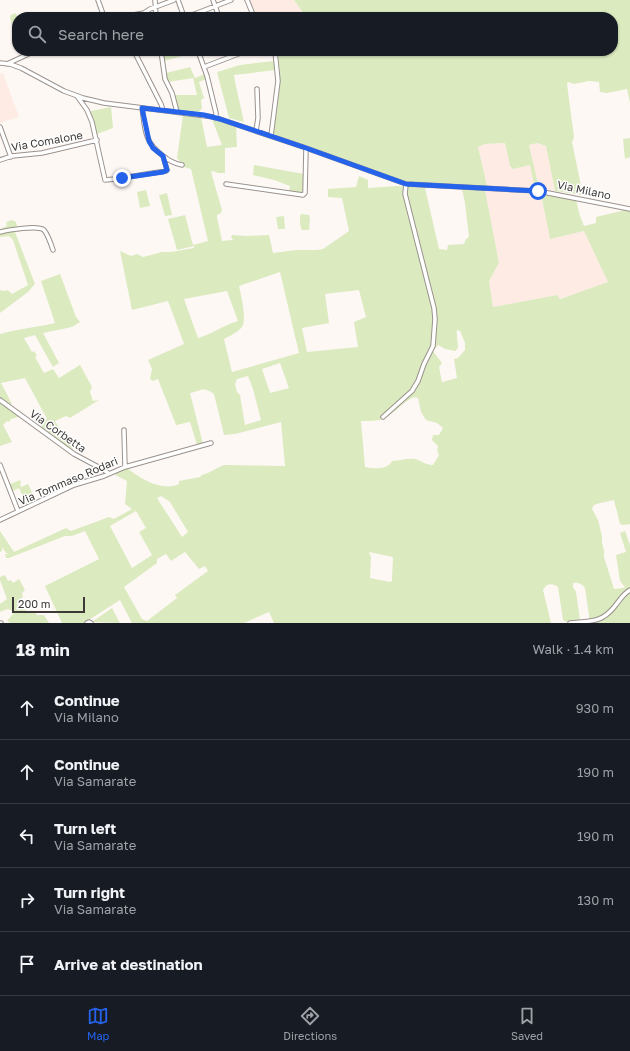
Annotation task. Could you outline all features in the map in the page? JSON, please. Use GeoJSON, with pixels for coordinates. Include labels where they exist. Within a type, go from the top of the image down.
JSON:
{"type":"FeatureCollection","features":[{"type":"Feature","properties":{"kind":"street"},"geometry":{"type":"LineString","coordinates":[[98,0],[102,12]]}},
{"type":"Feature","properties":{"kind":"street"},"geometry":{"type":"LineString","coordinates":[[155,0],[156,12]]}},
{"type":"Feature","properties":{"kind":"street"},"geometry":{"type":"LineString","coordinates":[[146,12],[174,0]]}},
{"type":"Feature","properties":{"kind":"street"},"geometry":{"type":"LineString","coordinates":[[178,0],[184,12]]}},
{"type":"Feature","properties":{"kind":"street"},"geometry":{"type":"LineString","coordinates":[[213,0],[218,12]]}},
{"type":"Feature","properties":{"kind":"street"},"geometry":{"type":"LineString","coordinates":[[199,12],[231,0]]}},
{"type":"Feature","properties":{"kind":"street"},"geometry":{"type":"LineString","coordinates":[[247,0],[251,12]]}},
{"type":"Feature","properties":{"kind":"street"},"geometry":{"type":"LineString","coordinates":[[7,64],[24,56]]}},
{"type":"Feature","properties":{"kind":"street"},"geometry":{"type":"LineString","coordinates":[[137,56],[161,104],[162,110]]}},
{"type":"Feature","properties":{"kind":"street"},"geometry":{"type":"LineString","coordinates":[[162,56],[166,79],[177,112]]}},
{"type":"Feature","properties":{"kind":"street"},"geometry":{"type":"LineString","coordinates":[[200,56],[215,108],[216,118]]}},
{"type":"Feature","properties":{"kind":"street"},"geometry":{"type":"LineString","coordinates":[[204,67],[232,56]]}},
{"type":"Feature","properties":{"kind":"street"},"geometry":{"type":"LineString","coordinates":[[271,136],[278,81],[276,56]]}},
{"type":"Feature","properties":{"kind":"street","name":"Via Milano"},"geometry":{"type":"LineString","coordinates":[[0,63],[23,70],[77,96],[99,102],[216,118],[406,184],[545,192],[630,209]]}},
{"type":"Feature","properties":{"kind":"street"},"geometry":{"type":"LineString","coordinates":[[256,131],[258,118],[257,89]]}},
{"type":"Feature","properties":{"kind":"street"},"geometry":{"type":"LineString","coordinates":[[77,96],[90,116],[97,140],[104,179],[106,180],[163,172],[167,170],[163,156]]}},
{"type":"Feature","properties":{"kind":"street"},"geometry":{"type":"LineString","coordinates":[[142,108],[149,141],[153,148],[163,156],[182,165]]}},
{"type":"Feature","properties":{"kind":"street"},"geometry":{"type":"LineString","coordinates":[[0,127],[11,157]]}},
{"type":"Feature","properties":{"kind":"street","name":"Via Comalone"},"geometry":{"type":"LineString","coordinates":[[0,160],[42,153],[97,140]]}},
{"type":"Feature","properties":{"kind":"street"},"geometry":{"type":"LineString","coordinates":[[226,184],[303,195],[306,193],[306,148]]}},
{"type":"Feature","properties":{"kind":"street"},"geometry":{"type":"LineString","coordinates":[[383,417],[412,391],[418,381],[433,346],[435,319],[434,308],[405,194],[406,184]]}},
{"type":"Feature","properties":{"kind":"street"},"geometry":{"type":"LineString","coordinates":[[0,232],[15,229],[40,228],[44,231],[53,250]]}},
{"type":"Feature","properties":{"kind":"street","name":"Via Corbetta"},"geometry":{"type":"LineString","coordinates":[[0,400],[74,454],[108,473]]}},
{"type":"Feature","properties":{"kind":"street"},"geometry":{"type":"LineString","coordinates":[[124,430],[124,467]]}},
{"type":"Feature","properties":{"kind":"street","name":"Via Tommaso Rodari"},"geometry":{"type":"LineString","coordinates":[[0,520],[74,485],[124,467],[211,444]]}},
{"type":"Feature","properties":{"kind":"street"},"geometry":{"type":"LineString","coordinates":[[0,465],[18,511]]}},
{"type":"Feature","properties":{"kind":"street"},"geometry":{"type":"LineString","coordinates":[[570,623],[601,619],[611,611],[630,590]]}},
{"type":"Feature","properties":{"kind":"street"},"geometry":{"type":"LineString","coordinates":[[87,623],[91,623]]}},
{"type":"Feature","properties":{"kind":"shaded area"},"geometry":{"type":"Polygon","coordinates":[[[249,0],[294,0],[302,12],[253,12],[249,0]]]}},
{"type":"Feature","properties":{"kind":"shaded area"},"geometry":{"type":"Polygon","coordinates":[[[3,73],[19,117],[0,123],[0,74],[3,73]]]}},
{"type":"Feature","properties":{"kind":"shaded area"},"geometry":{"type":"Polygon","coordinates":[[[505,143],[510,166],[513,169],[530,165],[536,188],[487,186],[478,147],[485,144],[505,143]]]}},
{"type":"Feature","properties":{"kind":"shaded area"},"geometry":{"type":"Polygon","coordinates":[[[536,143],[546,146],[555,191],[539,188],[529,145],[536,143]]]}},
{"type":"Feature","properties":{"kind":"shaded area"},"geometry":{"type":"Polygon","coordinates":[[[485,190],[541,194],[550,239],[584,231],[609,282],[559,299],[557,295],[493,307],[489,281],[499,263],[485,190]]]}},
{"type":"Feature","properties":{"kind":"green space"},"geometry":{"type":"Polygon","coordinates":[[[294,0],[630,0],[630,103],[627,89],[607,93],[600,92],[599,82],[589,81],[574,84],[568,82],[567,84],[574,137],[572,142],[583,195],[555,191],[546,146],[537,143],[529,145],[539,188],[536,188],[534,185],[530,165],[513,169],[510,166],[505,143],[485,144],[478,147],[487,186],[462,186],[403,181],[273,134],[280,79],[278,56],[618,56],[618,12],[302,12],[294,0]]]}},
{"type":"Feature","properties":{"kind":"green space"},"geometry":{"type":"Polygon","coordinates":[[[12,14],[12,26],[10,17],[12,14]]]}},
{"type":"Feature","properties":{"kind":"green space"},"geometry":{"type":"Polygon","coordinates":[[[163,56],[182,56],[164,61],[163,56]]]}},
{"type":"Feature","properties":{"kind":"green space"},"geometry":{"type":"Polygon","coordinates":[[[274,61],[276,70],[234,75],[244,122],[229,118],[217,72],[240,65],[274,61]]]}},
{"type":"Feature","properties":{"kind":"green space"},"geometry":{"type":"Polygon","coordinates":[[[190,67],[195,78],[205,74],[206,79],[199,82],[204,98],[201,100],[202,108],[199,112],[178,110],[175,95],[197,95],[193,78],[168,82],[166,73],[190,67]]]}},
{"type":"Feature","properties":{"kind":"green space"},"geometry":{"type":"Polygon","coordinates":[[[111,107],[113,128],[97,134],[90,114],[91,111],[111,107]]]}},
{"type":"Feature","properties":{"kind":"green space"},"geometry":{"type":"Polygon","coordinates":[[[183,115],[201,117],[207,147],[222,145],[212,119],[236,126],[237,147],[225,148],[225,173],[211,172],[222,210],[217,217],[222,241],[233,240],[231,237],[232,235],[269,235],[273,253],[323,249],[349,231],[342,198],[328,197],[328,189],[356,187],[359,176],[368,180],[368,188],[397,186],[425,188],[439,249],[447,250],[448,245],[464,244],[466,239],[469,237],[462,189],[485,190],[499,263],[489,281],[493,307],[557,295],[560,299],[608,282],[584,231],[550,239],[541,194],[576,200],[584,226],[596,223],[596,217],[625,210],[630,211],[630,524],[620,524],[614,500],[596,504],[592,509],[598,520],[602,536],[604,557],[614,589],[625,587],[620,581],[616,555],[626,552],[620,533],[625,531],[630,545],[630,588],[616,603],[617,605],[630,592],[630,623],[590,623],[585,588],[581,584],[573,583],[573,587],[576,592],[580,620],[566,622],[563,620],[558,587],[552,584],[546,586],[543,590],[551,623],[274,623],[269,612],[244,623],[132,623],[120,600],[84,623],[62,623],[45,586],[99,559],[85,531],[72,536],[65,536],[6,558],[5,554],[9,554],[6,553],[2,547],[2,551],[0,552],[0,531],[14,552],[66,528],[71,531],[109,517],[114,519],[132,509],[125,504],[127,481],[112,473],[127,468],[152,483],[172,486],[179,484],[179,481],[200,477],[224,465],[285,466],[281,422],[235,434],[224,435],[214,394],[207,390],[200,390],[190,393],[203,444],[197,445],[190,422],[176,425],[158,379],[153,381],[150,379],[152,369],[148,360],[184,344],[168,301],[132,310],[120,251],[131,256],[137,254],[143,257],[162,252],[194,248],[194,246],[177,250],[168,219],[185,215],[193,245],[208,241],[191,169],[184,167],[177,158],[183,115]],[[280,272],[239,286],[244,319],[242,327],[234,334],[224,339],[232,372],[299,353],[280,272]],[[359,290],[325,294],[329,323],[302,328],[307,352],[358,347],[354,322],[366,317],[359,290]],[[227,291],[184,299],[198,338],[238,321],[227,291]],[[457,330],[458,348],[455,351],[445,349],[438,345],[433,351],[442,363],[439,367],[442,382],[457,378],[454,359],[458,358],[465,350],[465,343],[460,331],[457,330]],[[280,363],[262,369],[270,393],[289,388],[280,363]],[[248,376],[237,379],[235,384],[237,392],[240,395],[245,425],[261,420],[248,376]],[[414,397],[409,400],[389,416],[380,420],[361,421],[365,467],[380,468],[387,466],[392,461],[412,459],[433,465],[439,455],[437,450],[438,446],[432,440],[433,435],[439,435],[443,428],[437,423],[426,420],[421,412],[418,398],[414,397]],[[161,496],[157,498],[182,537],[188,532],[170,502],[161,496]],[[136,511],[110,526],[132,568],[152,555],[139,532],[146,528],[136,511]],[[185,552],[171,561],[166,554],[157,559],[157,563],[124,587],[142,619],[147,621],[177,598],[175,595],[208,571],[205,566],[199,569],[185,552]],[[369,552],[371,557],[370,578],[390,582],[392,581],[393,557],[369,552]]]}},
{"type":"Feature","properties":{"kind":"green space"},"geometry":{"type":"Polygon","coordinates":[[[630,138],[630,157],[625,159],[623,139],[630,138]]]}},
{"type":"Feature","properties":{"kind":"green space"},"geometry":{"type":"Polygon","coordinates":[[[254,165],[304,174],[305,193],[302,195],[289,192],[290,186],[253,175],[254,165]]]}},
{"type":"Feature","properties":{"kind":"green space"},"geometry":{"type":"Polygon","coordinates":[[[146,190],[150,206],[140,208],[137,192],[146,190]]]}},
{"type":"Feature","properties":{"kind":"green space"},"geometry":{"type":"Polygon","coordinates":[[[167,193],[172,215],[165,216],[159,195],[167,193]]]}},
{"type":"Feature","properties":{"kind":"green space"},"geometry":{"type":"Polygon","coordinates":[[[301,214],[309,215],[309,230],[302,230],[300,222],[301,214]]]}},
{"type":"Feature","properties":{"kind":"green space"},"geometry":{"type":"Polygon","coordinates":[[[284,216],[285,229],[278,229],[276,217],[284,216]]]}},
{"type":"Feature","properties":{"kind":"green space"},"geometry":{"type":"Polygon","coordinates":[[[12,220],[16,222],[18,230],[29,230],[15,232],[35,284],[28,292],[0,313],[0,290],[8,290],[12,294],[28,285],[13,240],[9,236],[0,237],[0,229],[7,226],[6,222],[12,220]]]}},
{"type":"Feature","properties":{"kind":"green space"},"geometry":{"type":"Polygon","coordinates":[[[60,274],[76,317],[80,322],[72,327],[43,333],[59,363],[53,367],[35,335],[24,338],[32,352],[34,351],[37,356],[35,357],[44,373],[53,369],[59,378],[80,365],[92,387],[90,392],[93,401],[99,400],[70,418],[66,416],[55,421],[75,453],[43,431],[40,425],[47,419],[25,378],[1,383],[12,404],[9,405],[0,399],[0,334],[55,323],[41,281],[60,274]]]}},
{"type":"Feature","properties":{"kind":"green space"},"geometry":{"type":"Polygon","coordinates":[[[0,401],[18,415],[18,417],[11,419],[9,422],[7,421],[3,425],[12,442],[0,446],[0,401]]]}},
{"type":"Feature","properties":{"kind":"green space"},"geometry":{"type":"Polygon","coordinates":[[[20,480],[21,487],[28,484],[36,501],[27,505],[19,488],[11,492],[8,485],[20,480]]]}},
{"type":"Feature","properties":{"kind":"green space"},"geometry":{"type":"Polygon","coordinates":[[[5,575],[8,581],[11,580],[13,583],[19,579],[25,590],[22,593],[23,597],[20,599],[26,611],[37,615],[44,615],[49,623],[10,623],[7,621],[13,614],[11,610],[7,609],[0,612],[0,604],[7,599],[0,580],[0,577],[5,575]]]}},
{"type":"Feature","properties":{"kind":"green space"},"geometry":{"type":"Polygon","coordinates":[[[112,608],[120,623],[92,622],[112,608]]]}},
{"type":"Feature","properties":{"kind":"route"},"geometry":{"type":"LineString","coordinates":[[122,178],[163,172],[167,170],[163,156],[150,145],[142,108],[204,115],[220,119],[406,184],[538,191]]}}]}
